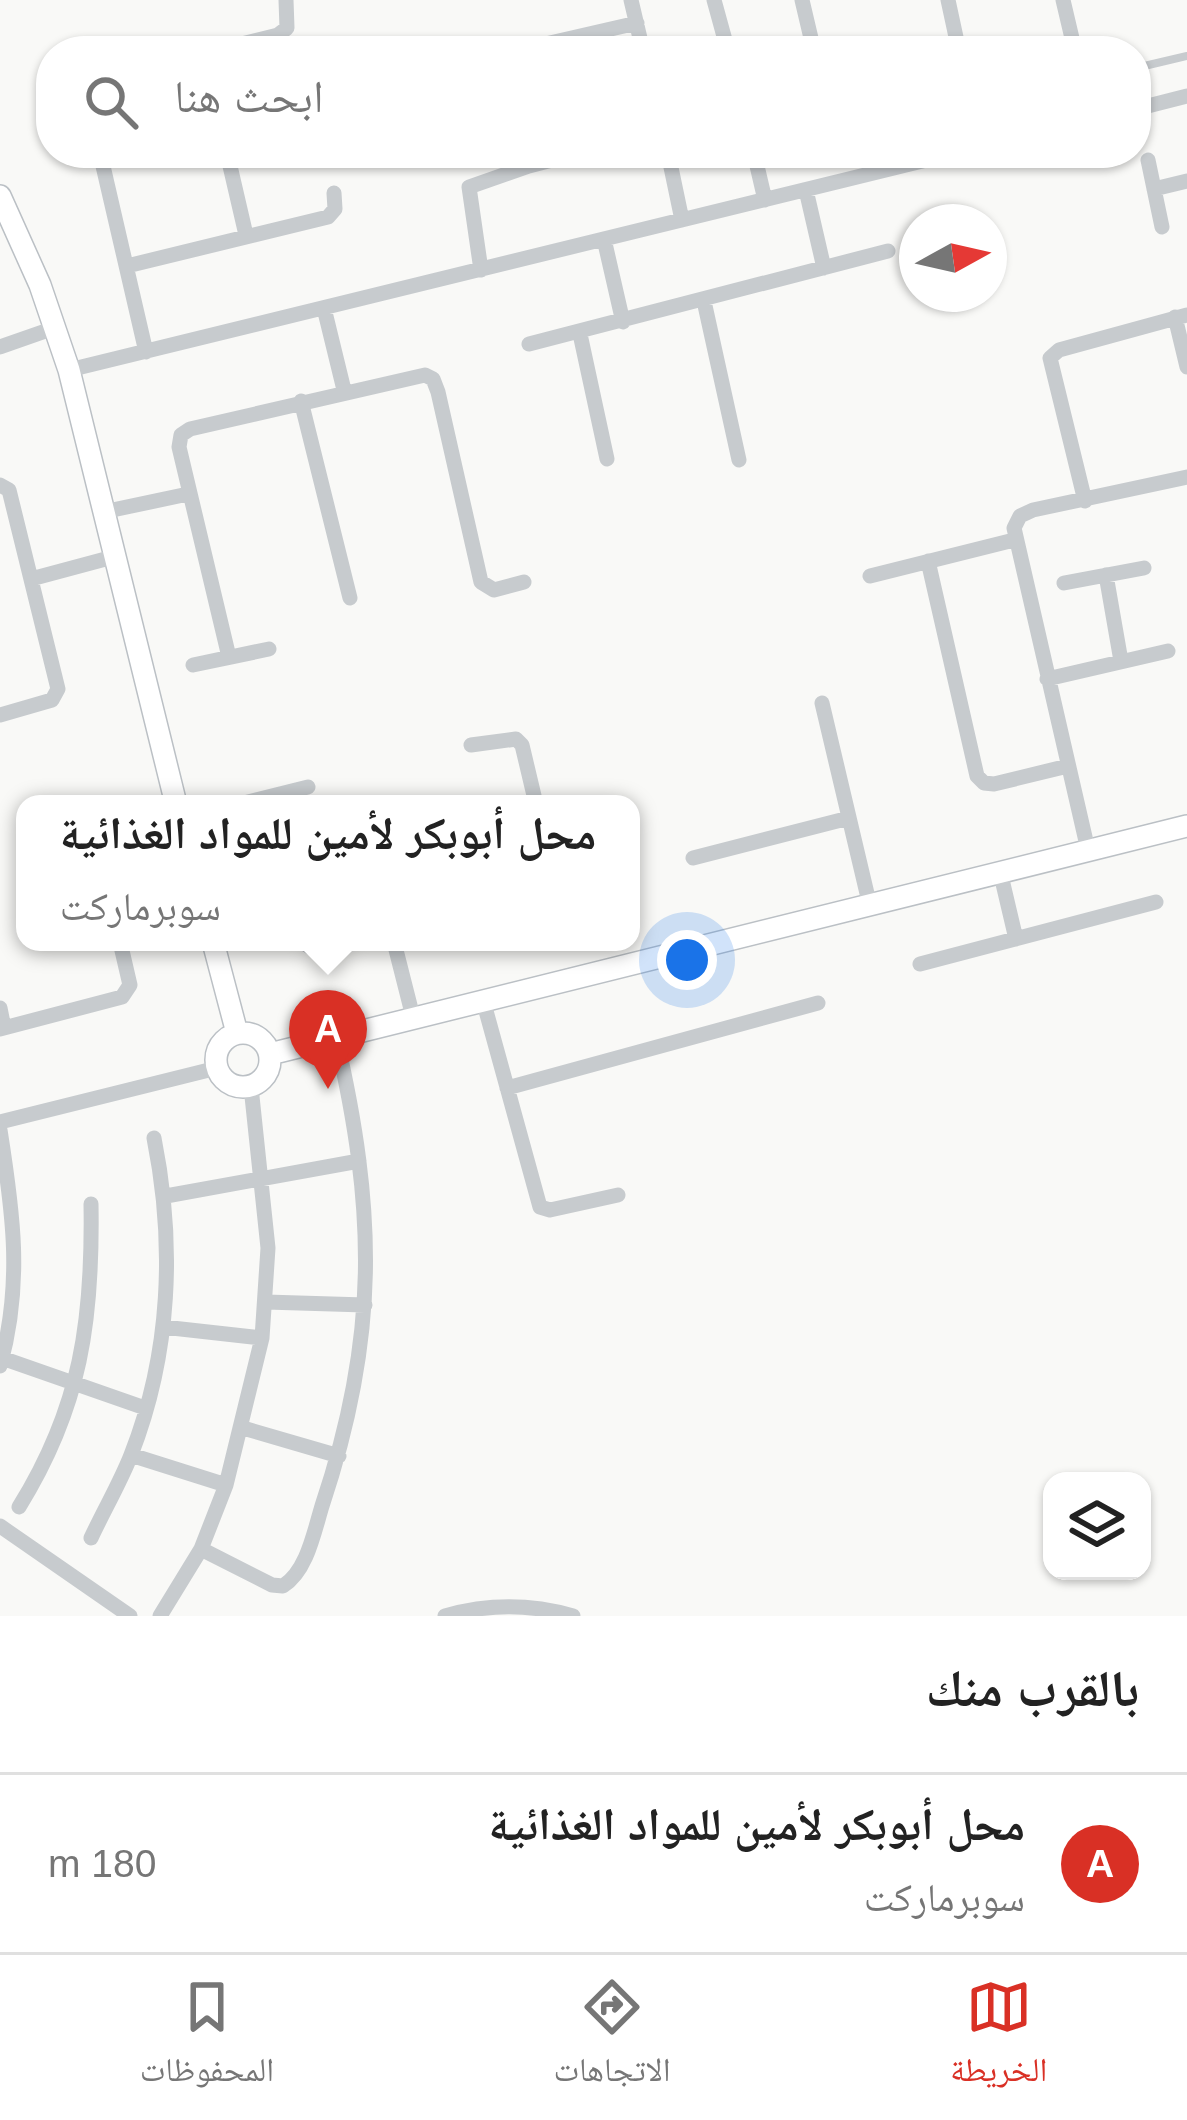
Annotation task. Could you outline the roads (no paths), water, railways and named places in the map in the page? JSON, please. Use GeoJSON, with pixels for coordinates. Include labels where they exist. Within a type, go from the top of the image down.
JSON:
{"type":"FeatureCollection","features":[{"type":"Feature","properties":{"kind":"main road"},"geometry":{"type":"LineString","coordinates":[[0,196],[56,327],[69,370],[174,795]]}},
{"type":"Feature","properties":{"kind":"main road"},"geometry":{"type":"LineString","coordinates":[[270,1054],[1187,826]]}},
{"type":"Feature","properties":{"kind":"main road"},"geometry":{"type":"LineString","coordinates":[[215,951],[237,1033]]}},
{"type":"Feature","properties":{"kind":"main road"},"geometry":{"type":"LineString","coordinates":[[237,1033],[254,1035],[270,1054],[265,1078],[250,1087],[230,1084],[217,1068],[218,1050],[237,1033]]}},
{"type":"Feature","properties":{"kind":"street"},"geometry":{"type":"LineString","coordinates":[[270,36],[287,28],[286,0]]}},
{"type":"Feature","properties":{"kind":"street"},"geometry":{"type":"LineString","coordinates":[[631,0],[640,36]]}},
{"type":"Feature","properties":{"kind":"street"},"geometry":{"type":"LineString","coordinates":[[714,0],[724,36]]}},
{"type":"Feature","properties":{"kind":"street"},"geometry":{"type":"LineString","coordinates":[[802,0],[810,36]]}},
{"type":"Feature","properties":{"kind":"street"},"geometry":{"type":"LineString","coordinates":[[948,0],[956,36]]}},
{"type":"Feature","properties":{"kind":"street"},"geometry":{"type":"LineString","coordinates":[[1063,0],[1071,36]]}},
{"type":"Feature","properties":{"kind":"street"},"geometry":{"type":"LineString","coordinates":[[580,36],[637,23]]}},
{"type":"Feature","properties":{"kind":"street"},"geometry":{"type":"LineString","coordinates":[[1151,105],[1187,96]]}},
{"type":"Feature","properties":{"kind":"street"},"geometry":{"type":"LineString","coordinates":[[104,168],[146,352]]}},
{"type":"Feature","properties":{"kind":"street"},"geometry":{"type":"LineString","coordinates":[[230,168],[246,235]]}},
{"type":"Feature","properties":{"kind":"street"},"geometry":{"type":"LineString","coordinates":[[481,269],[469,187],[507,168]]}},
{"type":"Feature","properties":{"kind":"street"},"geometry":{"type":"LineString","coordinates":[[671,168],[682,220]]}},
{"type":"Feature","properties":{"kind":"street"},"geometry":{"type":"LineString","coordinates":[[758,168],[765,200]]}},
{"type":"Feature","properties":{"kind":"street"},"geometry":{"type":"LineString","coordinates":[[69,370],[895,168]]}},
{"type":"Feature","properties":{"kind":"street"},"geometry":{"type":"LineString","coordinates":[[1150,168],[1162,227]]}},
{"type":"Feature","properties":{"kind":"street"},"geometry":{"type":"LineString","coordinates":[[1154,188],[1187,181]]}},
{"type":"Feature","properties":{"kind":"street"},"geometry":{"type":"LineString","coordinates":[[806,190],[824,268]]}},
{"type":"Feature","properties":{"kind":"street"},"geometry":{"type":"LineString","coordinates":[[127,266],[328,217],[335,209],[334,193]]}},
{"type":"Feature","properties":{"kind":"street"},"geometry":{"type":"LineString","coordinates":[[604,239],[623,322]]}},
{"type":"Feature","properties":{"kind":"street"},"geometry":{"type":"LineString","coordinates":[[530,344],[888,251]]}},
{"type":"Feature","properties":{"kind":"street"},"geometry":{"type":"LineString","coordinates":[[704,302],[739,460]]}},
{"type":"Feature","properties":{"kind":"street"},"geometry":{"type":"LineString","coordinates":[[324,308],[344,390]]}},
{"type":"Feature","properties":{"kind":"street"},"geometry":{"type":"LineString","coordinates":[[1085,501],[1050,358],[1059,350],[1181,316],[1187,367]]}},
{"type":"Feature","properties":{"kind":"street"},"geometry":{"type":"LineString","coordinates":[[0,347],[56,327]]}},
{"type":"Feature","properties":{"kind":"street"},"geometry":{"type":"LineString","coordinates":[[580,334],[607,459]]}},
{"type":"Feature","properties":{"kind":"street"},"geometry":{"type":"LineString","coordinates":[[229,657],[179,447],[190,429],[412,375],[433,379],[481,582],[494,590],[524,582]]}},
{"type":"Feature","properties":{"kind":"street"},"geometry":{"type":"LineString","coordinates":[[301,401],[350,598]]}},
{"type":"Feature","properties":{"kind":"street"},"geometry":{"type":"LineString","coordinates":[[1088,850],[1014,539],[1020,516],[1187,477]]}},
{"type":"Feature","properties":{"kind":"street"},"geometry":{"type":"LineString","coordinates":[[0,484],[9,490],[56,695],[0,716]]}},
{"type":"Feature","properties":{"kind":"street"},"geometry":{"type":"LineString","coordinates":[[103,512],[188,494]]}},
{"type":"Feature","properties":{"kind":"street"},"geometry":{"type":"LineString","coordinates":[[870,576],[1014,539]]}},
{"type":"Feature","properties":{"kind":"street"},"geometry":{"type":"LineString","coordinates":[[32,579],[113,557]]}},
{"type":"Feature","properties":{"kind":"street"},"geometry":{"type":"LineString","coordinates":[[928,561],[977,776],[994,784],[1068,766]]}},
{"type":"Feature","properties":{"kind":"street"},"geometry":{"type":"LineString","coordinates":[[1064,583],[1144,568]]}},
{"type":"Feature","properties":{"kind":"street"},"geometry":{"type":"LineString","coordinates":[[1106,575],[1121,661]]}},
{"type":"Feature","properties":{"kind":"street"},"geometry":{"type":"LineString","coordinates":[[193,665],[269,649]]}},
{"type":"Feature","properties":{"kind":"street"},"geometry":{"type":"LineString","coordinates":[[1047,679],[1168,651]]}},
{"type":"Feature","properties":{"kind":"street"},"geometry":{"type":"LineString","coordinates":[[822,703],[869,902]]}},
{"type":"Feature","properties":{"kind":"street"},"geometry":{"type":"LineString","coordinates":[[472,745],[516,739],[534,795]]}},
{"type":"Feature","properties":{"kind":"street"},"geometry":{"type":"LineString","coordinates":[[285,795],[308,787]]}},
{"type":"Feature","properties":{"kind":"street"},"geometry":{"type":"LineString","coordinates":[[693,859],[849,818]]}},
{"type":"Feature","properties":{"kind":"street"},"geometry":{"type":"LineString","coordinates":[[1000,871],[1016,939]]}},
{"type":"Feature","properties":{"kind":"street"},"geometry":{"type":"LineString","coordinates":[[920,964],[1156,902]]}},
{"type":"Feature","properties":{"kind":"street"},"geometry":{"type":"LineString","coordinates":[[0,1008],[2,1029],[122,997],[130,986],[122,951]]}},
{"type":"Feature","properties":{"kind":"street"},"geometry":{"type":"LineString","coordinates":[[396,951],[413,1017]]}},
{"type":"Feature","properties":{"kind":"street"},"geometry":{"type":"LineString","coordinates":[[483,1000],[540,1207],[550,1210],[618,1196]]}},
{"type":"Feature","properties":{"kind":"street"},"geometry":{"type":"LineString","coordinates":[[507,1088],[818,1003]]}},
{"type":"Feature","properties":{"kind":"street"},"geometry":{"type":"LineString","coordinates":[[201,1550],[272,1585],[283,1586],[295,1579],[339,1456],[360,1364],[367,1262],[359,1161],[336,1037]]}},
{"type":"Feature","properties":{"kind":"street"},"geometry":{"type":"LineString","coordinates":[[145,1408],[1,1362],[12,1300],[0,1126],[217,1068]]}},
{"type":"Feature","properties":{"kind":"street"},"geometry":{"type":"LineString","coordinates":[[160,1616],[201,1550],[226,1485],[262,1338],[268,1248],[250,1087]]}},
{"type":"Feature","properties":{"kind":"street"},"geometry":{"type":"LineString","coordinates":[[91,1538],[131,1455],[163,1327],[166,1196],[154,1138]]}},
{"type":"Feature","properties":{"kind":"street"},"geometry":{"type":"LineString","coordinates":[[166,1196],[359,1161]]}},
{"type":"Feature","properties":{"kind":"street"},"geometry":{"type":"LineString","coordinates":[[19,1507],[40,1472],[74,1384],[93,1285],[92,1204]]}},
{"type":"Feature","properties":{"kind":"street"},"geometry":{"type":"LineString","coordinates":[[266,1301],[365,1304]]}},
{"type":"Feature","properties":{"kind":"street"},"geometry":{"type":"LineString","coordinates":[[163,1327],[262,1338]]}},
{"type":"Feature","properties":{"kind":"street"},"geometry":{"type":"LineString","coordinates":[[243,1428],[339,1456]]}},
{"type":"Feature","properties":{"kind":"street"},"geometry":{"type":"LineString","coordinates":[[131,1455],[226,1485]]}},
{"type":"Feature","properties":{"kind":"street"},"geometry":{"type":"LineString","coordinates":[[0,1526],[130,1616]]}},
{"type":"Feature","properties":{"kind":"street"},"geometry":{"type":"LineString","coordinates":[[445,1616],[487,1607],[520,1607],[573,1616]]}},
{"type":"Feature","properties":{"kind":"lane"},"geometry":{"type":"LineString","coordinates":[[1151,64],[1187,56]]}},
{"type":"Feature","properties":{"kind":"place","name":"محل أبوبكر لأمين للمواد الغذائية"},"geometry":{"type":"Point","coordinates":[328,1089]}}]}
